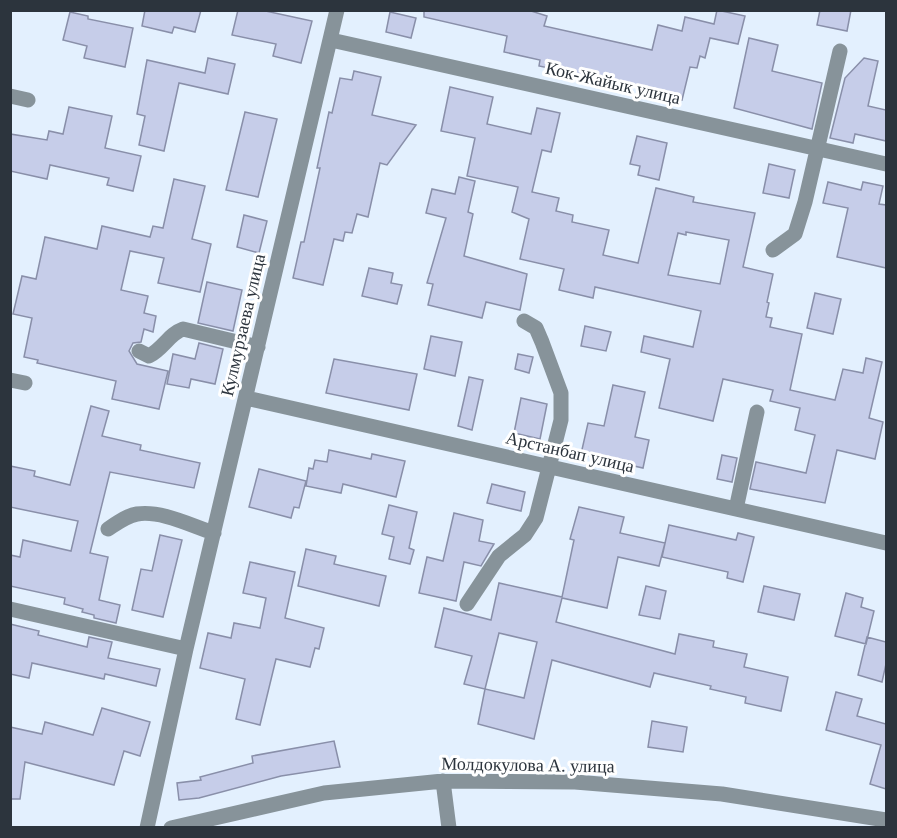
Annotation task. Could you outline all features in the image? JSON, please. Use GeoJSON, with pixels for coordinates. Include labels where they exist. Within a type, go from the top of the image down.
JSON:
{"type":"FeatureCollection","features":[{"type":"Feature","properties":{"kind":"street","name":"Кулмурзаева улица"},"geometry":{"type":"LineString","coordinates":[[147,828],[186,649],[337,10]]}},
{"type":"Feature","properties":{"kind":"street","name":"Кок-Жайык улица"},"geometry":{"type":"LineString","coordinates":[[331,40],[886,164]]}},
{"type":"Feature","properties":{"kind":"street"},"geometry":{"type":"LineString","coordinates":[[773,250],[795,234],[840,51]]}},
{"type":"Feature","properties":{"kind":"street"},"geometry":{"type":"LineString","coordinates":[[10,96],[28,100]]}},
{"type":"Feature","properties":{"kind":"street"},"geometry":{"type":"LineString","coordinates":[[467,604],[500,556],[525,535],[536,518],[561,420],[561,393],[536,328],[524,321]]}},
{"type":"Feature","properties":{"kind":"street"},"geometry":{"type":"LineString","coordinates":[[139,351],[149,356],[162,350],[174,332],[183,329],[258,347]]}},
{"type":"Feature","properties":{"kind":"street","name":"Арстанбап улица"},"geometry":{"type":"LineString","coordinates":[[246,398],[886,543]]}},
{"type":"Feature","properties":{"kind":"street"},"geometry":{"type":"LineString","coordinates":[[736,509],[757,412]]}},
{"type":"Feature","properties":{"kind":"street"},"geometry":{"type":"LineString","coordinates":[[108,529],[125,518],[138,514],[157,516],[214,533]]}},
{"type":"Feature","properties":{"kind":"street"},"geometry":{"type":"LineString","coordinates":[[10,609],[186,649]]}},
{"type":"Feature","properties":{"kind":"street"},"geometry":{"type":"LineString","coordinates":[[443,781],[449,828]]}},
{"type":"Feature","properties":{"kind":"street","name":"Молдокулова А. улица"},"geometry":{"type":"LineString","coordinates":[[171,828],[226,821],[324,793],[443,781],[575,782],[722,794],[886,820]]}},
{"type":"Feature","properties":{"kind":"building"},"geometry":{"type":"Polygon","coordinates":[[[145,10],[201,10],[195,32],[174,27],[172,33],[142,26],[145,10]]]}},
{"type":"Feature","properties":{"kind":"building"},"geometry":{"type":"Polygon","coordinates":[[[238,10],[261,10],[312,21],[301,63],[273,56],[276,44],[232,35],[238,10]]]}},
{"type":"Feature","properties":{"kind":"building"},"geometry":{"type":"Polygon","coordinates":[[[424,10],[528,10],[547,16],[544,26],[652,50],[658,25],[682,31],[685,17],[714,24],[717,10],[745,16],[738,44],[710,38],[705,58],[700,56],[697,68],[690,67],[682,100],[647,92],[648,89],[539,66],[540,60],[504,52],[507,36],[424,17],[424,10]]]}},
{"type":"Feature","properties":{"kind":"building"},"geometry":{"type":"Polygon","coordinates":[[[820,10],[851,10],[847,31],[817,25],[820,10]]]}},
{"type":"Feature","properties":{"kind":"building"},"geometry":{"type":"Polygon","coordinates":[[[70,12],[88,16],[88,19],[133,28],[125,67],[84,58],[87,46],[63,40],[70,12]]]}},
{"type":"Feature","properties":{"kind":"building"},"geometry":{"type":"Polygon","coordinates":[[[390,12],[416,18],[411,38],[386,32],[390,12]]]}},
{"type":"Feature","properties":{"kind":"building"},"geometry":{"type":"Polygon","coordinates":[[[749,38],[778,45],[772,71],[822,83],[812,129],[734,108],[749,38]]]}},
{"type":"Feature","properties":{"kind":"building"},"geometry":{"type":"Polygon","coordinates":[[[208,58],[235,64],[228,94],[179,83],[164,151],[139,145],[145,116],[137,114],[147,60],[205,73],[208,58]]]}},
{"type":"Feature","properties":{"kind":"building"},"geometry":{"type":"Polygon","coordinates":[[[864,58],[878,61],[868,106],[886,110],[886,141],[855,134],[853,143],[830,138],[845,78],[864,58]]]}},
{"type":"Feature","properties":{"kind":"building"},"geometry":{"type":"Polygon","coordinates":[[[354,71],[381,77],[372,115],[416,125],[387,165],[380,163],[368,217],[357,214],[352,233],[345,232],[343,241],[334,239],[323,285],[293,278],[301,242],[304,242],[329,112],[332,113],[340,78],[352,80],[354,71]]]}},
{"type":"Feature","properties":{"kind":"building"},"geometry":{"type":"Polygon","coordinates":[[[450,87],[493,97],[487,124],[531,134],[537,108],[560,113],[551,152],[542,150],[532,192],[559,198],[556,211],[573,215],[572,222],[609,230],[603,255],[638,263],[656,188],[694,197],[693,202],[755,213],[743,267],[773,274],[766,317],[772,318],[770,327],[802,334],[790,390],[835,400],[843,369],[863,373],[866,358],[882,362],[869,418],[883,422],[875,459],[837,450],[825,503],[750,489],[756,462],[806,473],[815,435],[795,430],[800,408],[770,401],[773,390],[723,379],[713,421],[659,408],[670,359],[641,352],[644,336],[693,347],[701,311],[595,287],[593,298],[559,290],[564,269],[520,259],[529,219],[512,212],[518,187],[467,176],[475,138],[441,131],[450,87]],[[686,232],[686,235],[678,233],[668,275],[720,284],[729,240],[686,232]]]}},
{"type":"Feature","properties":{"kind":"building"},"geometry":{"type":"Polygon","coordinates":[[[69,107],[112,116],[105,148],[141,156],[133,191],[107,185],[109,178],[50,165],[47,179],[10,171],[10,134],[47,140],[49,131],[63,134],[69,107]]]}},
{"type":"Feature","properties":{"kind":"building"},"geometry":{"type":"Polygon","coordinates":[[[245,112],[277,119],[258,197],[226,190],[245,112]]]}},
{"type":"Feature","properties":{"kind":"building"},"geometry":{"type":"Polygon","coordinates":[[[637,136],[667,143],[659,180],[638,175],[640,166],[630,164],[637,136]]]}},
{"type":"Feature","properties":{"kind":"building"},"geometry":{"type":"Polygon","coordinates":[[[769,164],[795,170],[789,198],[763,193],[769,164]]]}},
{"type":"Feature","properties":{"kind":"building"},"geometry":{"type":"Polygon","coordinates":[[[459,177],[475,181],[468,212],[473,214],[464,256],[527,274],[520,310],[486,302],[482,318],[428,305],[433,284],[427,283],[446,218],[426,213],[432,189],[455,194],[459,177]]]}},
{"type":"Feature","properties":{"kind":"building"},"geometry":{"type":"Polygon","coordinates":[[[174,179],[205,186],[192,239],[211,244],[200,292],[158,283],[164,258],[130,251],[121,290],[148,296],[144,313],[156,316],[153,332],[144,329],[141,342],[133,343],[129,351],[137,364],[168,371],[159,409],[112,399],[116,381],[37,363],[38,360],[24,357],[32,318],[13,314],[22,276],[36,279],[45,237],[97,249],[102,226],[150,237],[153,226],[163,228],[174,179]]]}},
{"type":"Feature","properties":{"kind":"building"},"geometry":{"type":"Polygon","coordinates":[[[828,182],[861,190],[863,182],[883,186],[879,204],[886,205],[886,268],[837,257],[848,208],[823,203],[828,182]]]}},
{"type":"Feature","properties":{"kind":"building"},"geometry":{"type":"Polygon","coordinates":[[[244,215],[267,221],[259,253],[237,247],[244,215]]]}},
{"type":"Feature","properties":{"kind":"building"},"geometry":{"type":"Polygon","coordinates":[[[369,268],[393,273],[391,283],[402,285],[397,304],[362,296],[369,268]]]}},
{"type":"Feature","properties":{"kind":"building"},"geometry":{"type":"Polygon","coordinates":[[[207,282],[242,290],[233,331],[198,323],[207,282]]]}},
{"type":"Feature","properties":{"kind":"building"},"geometry":{"type":"Polygon","coordinates":[[[815,293],[841,299],[833,334],[807,328],[815,293]]]}},
{"type":"Feature","properties":{"kind":"building"},"geometry":{"type":"Polygon","coordinates":[[[585,326],[611,332],[606,351],[581,346],[585,326]]]}},
{"type":"Feature","properties":{"kind":"building"},"geometry":{"type":"Polygon","coordinates":[[[431,336],[462,342],[455,376],[424,369],[431,336]]]}},
{"type":"Feature","properties":{"kind":"building"},"geometry":{"type":"Polygon","coordinates":[[[199,343],[223,349],[215,384],[191,379],[189,388],[167,384],[173,354],[195,359],[199,343]]]}},
{"type":"Feature","properties":{"kind":"building"},"geometry":{"type":"Polygon","coordinates":[[[518,354],[533,357],[529,373],[515,369],[518,354]]]}},
{"type":"Feature","properties":{"kind":"building"},"geometry":{"type":"Polygon","coordinates":[[[334,359],[417,374],[409,410],[326,393],[334,359]]]}},
{"type":"Feature","properties":{"kind":"building"},"geometry":{"type":"Polygon","coordinates":[[[469,377],[483,380],[472,430],[458,426],[469,377]]]}},
{"type":"Feature","properties":{"kind":"building"},"geometry":{"type":"Polygon","coordinates":[[[613,385],[645,392],[635,437],[649,440],[643,468],[581,454],[588,423],[604,426],[613,385]]]}},
{"type":"Feature","properties":{"kind":"building"},"geometry":{"type":"Polygon","coordinates":[[[521,398],[547,404],[540,439],[514,433],[521,398]]]}},
{"type":"Feature","properties":{"kind":"building"},"geometry":{"type":"Polygon","coordinates":[[[91,406],[109,411],[102,436],[141,445],[140,450],[200,463],[194,488],[110,472],[90,553],[108,557],[99,600],[120,605],[116,623],[94,618],[94,615],[82,612],[83,609],[64,604],[65,598],[10,586],[10,555],[20,557],[23,540],[71,551],[78,521],[10,507],[10,466],[35,471],[34,476],[70,485],[91,406]]]}},
{"type":"Feature","properties":{"kind":"building"},"geometry":{"type":"Polygon","coordinates":[[[329,450],[371,459],[372,454],[405,461],[396,497],[343,484],[341,493],[306,486],[309,468],[313,469],[315,460],[327,462],[329,450]]]}},
{"type":"Feature","properties":{"kind":"building"},"geometry":{"type":"Polygon","coordinates":[[[722,455],[737,458],[732,482],[717,479],[722,455]]]}},
{"type":"Feature","properties":{"kind":"building"},"geometry":{"type":"Polygon","coordinates":[[[259,469],[306,481],[299,508],[294,507],[291,518],[249,507],[259,469]]]}},
{"type":"Feature","properties":{"kind":"building"},"geometry":{"type":"Polygon","coordinates":[[[492,484],[525,492],[521,511],[487,503],[492,484]]]}},
{"type":"Feature","properties":{"kind":"building"},"geometry":{"type":"Polygon","coordinates":[[[389,505],[417,512],[409,548],[414,550],[410,564],[389,559],[394,537],[382,534],[389,505]]]}},
{"type":"Feature","properties":{"kind":"building"},"geometry":{"type":"Polygon","coordinates":[[[579,507],[624,517],[620,533],[665,543],[659,566],[618,557],[607,608],[562,598],[556,622],[675,654],[679,634],[714,641],[713,647],[747,654],[744,667],[788,677],[781,711],[745,703],[746,697],[710,689],[711,686],[654,673],[650,687],[552,660],[534,739],[478,724],[485,689],[464,684],[472,656],[435,647],[444,608],[491,620],[499,583],[562,597],[574,540],[570,539],[579,507]],[[499,633],[485,689],[524,698],[537,642],[499,633]]]}},
{"type":"Feature","properties":{"kind":"building"},"geometry":{"type":"Polygon","coordinates":[[[454,513],[483,520],[479,541],[494,544],[481,566],[464,562],[456,601],[419,593],[427,557],[443,561],[454,513]]]}},
{"type":"Feature","properties":{"kind":"building"},"geometry":{"type":"Polygon","coordinates":[[[669,525],[736,540],[738,533],[754,537],[743,582],[727,578],[728,572],[662,557],[669,525]]]}},
{"type":"Feature","properties":{"kind":"building"},"geometry":{"type":"Polygon","coordinates":[[[160,535],[182,540],[163,617],[132,610],[141,569],[152,571],[160,535]]]}},
{"type":"Feature","properties":{"kind":"building"},"geometry":{"type":"Polygon","coordinates":[[[306,549],[336,556],[334,564],[386,576],[379,606],[298,586],[306,549]]]}},
{"type":"Feature","properties":{"kind":"building"},"geometry":{"type":"Polygon","coordinates":[[[250,562],[295,572],[285,618],[324,628],[319,649],[315,648],[310,667],[276,659],[260,725],[236,719],[245,679],[200,668],[208,633],[231,638],[234,623],[260,628],[266,598],[243,593],[250,562]]]}},
{"type":"Feature","properties":{"kind":"building"},"geometry":{"type":"Polygon","coordinates":[[[646,586],[666,591],[660,619],[639,615],[646,586]]]}},
{"type":"Feature","properties":{"kind":"building"},"geometry":{"type":"Polygon","coordinates":[[[764,586],[800,594],[794,620],[758,612],[764,586]]]}},
{"type":"Feature","properties":{"kind":"building"},"geometry":{"type":"Polygon","coordinates":[[[846,593],[863,598],[861,607],[874,611],[866,644],[835,636],[846,593]]]}},
{"type":"Feature","properties":{"kind":"building"},"geometry":{"type":"Polygon","coordinates":[[[10,624],[39,631],[38,635],[87,647],[89,637],[112,642],[108,658],[160,669],[156,686],[105,674],[104,679],[32,663],[29,678],[10,674],[10,624]]]}},
{"type":"Feature","properties":{"kind":"building"},"geometry":{"type":"Polygon","coordinates":[[[867,637],[886,642],[886,664],[882,682],[858,675],[867,637]]]}},
{"type":"Feature","properties":{"kind":"building"},"geometry":{"type":"Polygon","coordinates":[[[836,692],[862,699],[857,716],[886,724],[886,789],[870,784],[881,745],[826,730],[836,692]]]}},
{"type":"Feature","properties":{"kind":"building"},"geometry":{"type":"Polygon","coordinates":[[[102,708],[150,722],[140,756],[124,751],[114,785],[25,762],[20,799],[10,799],[10,727],[42,734],[45,722],[93,735],[102,708]]]}},
{"type":"Feature","properties":{"kind":"building"},"geometry":{"type":"Polygon","coordinates":[[[652,721],[687,727],[683,752],[648,747],[652,721]]]}},
{"type":"Feature","properties":{"kind":"building"},"geometry":{"type":"Polygon","coordinates":[[[334,741],[340,767],[281,776],[199,798],[179,800],[177,783],[201,780],[200,777],[253,763],[252,756],[334,741]]]}}]}
